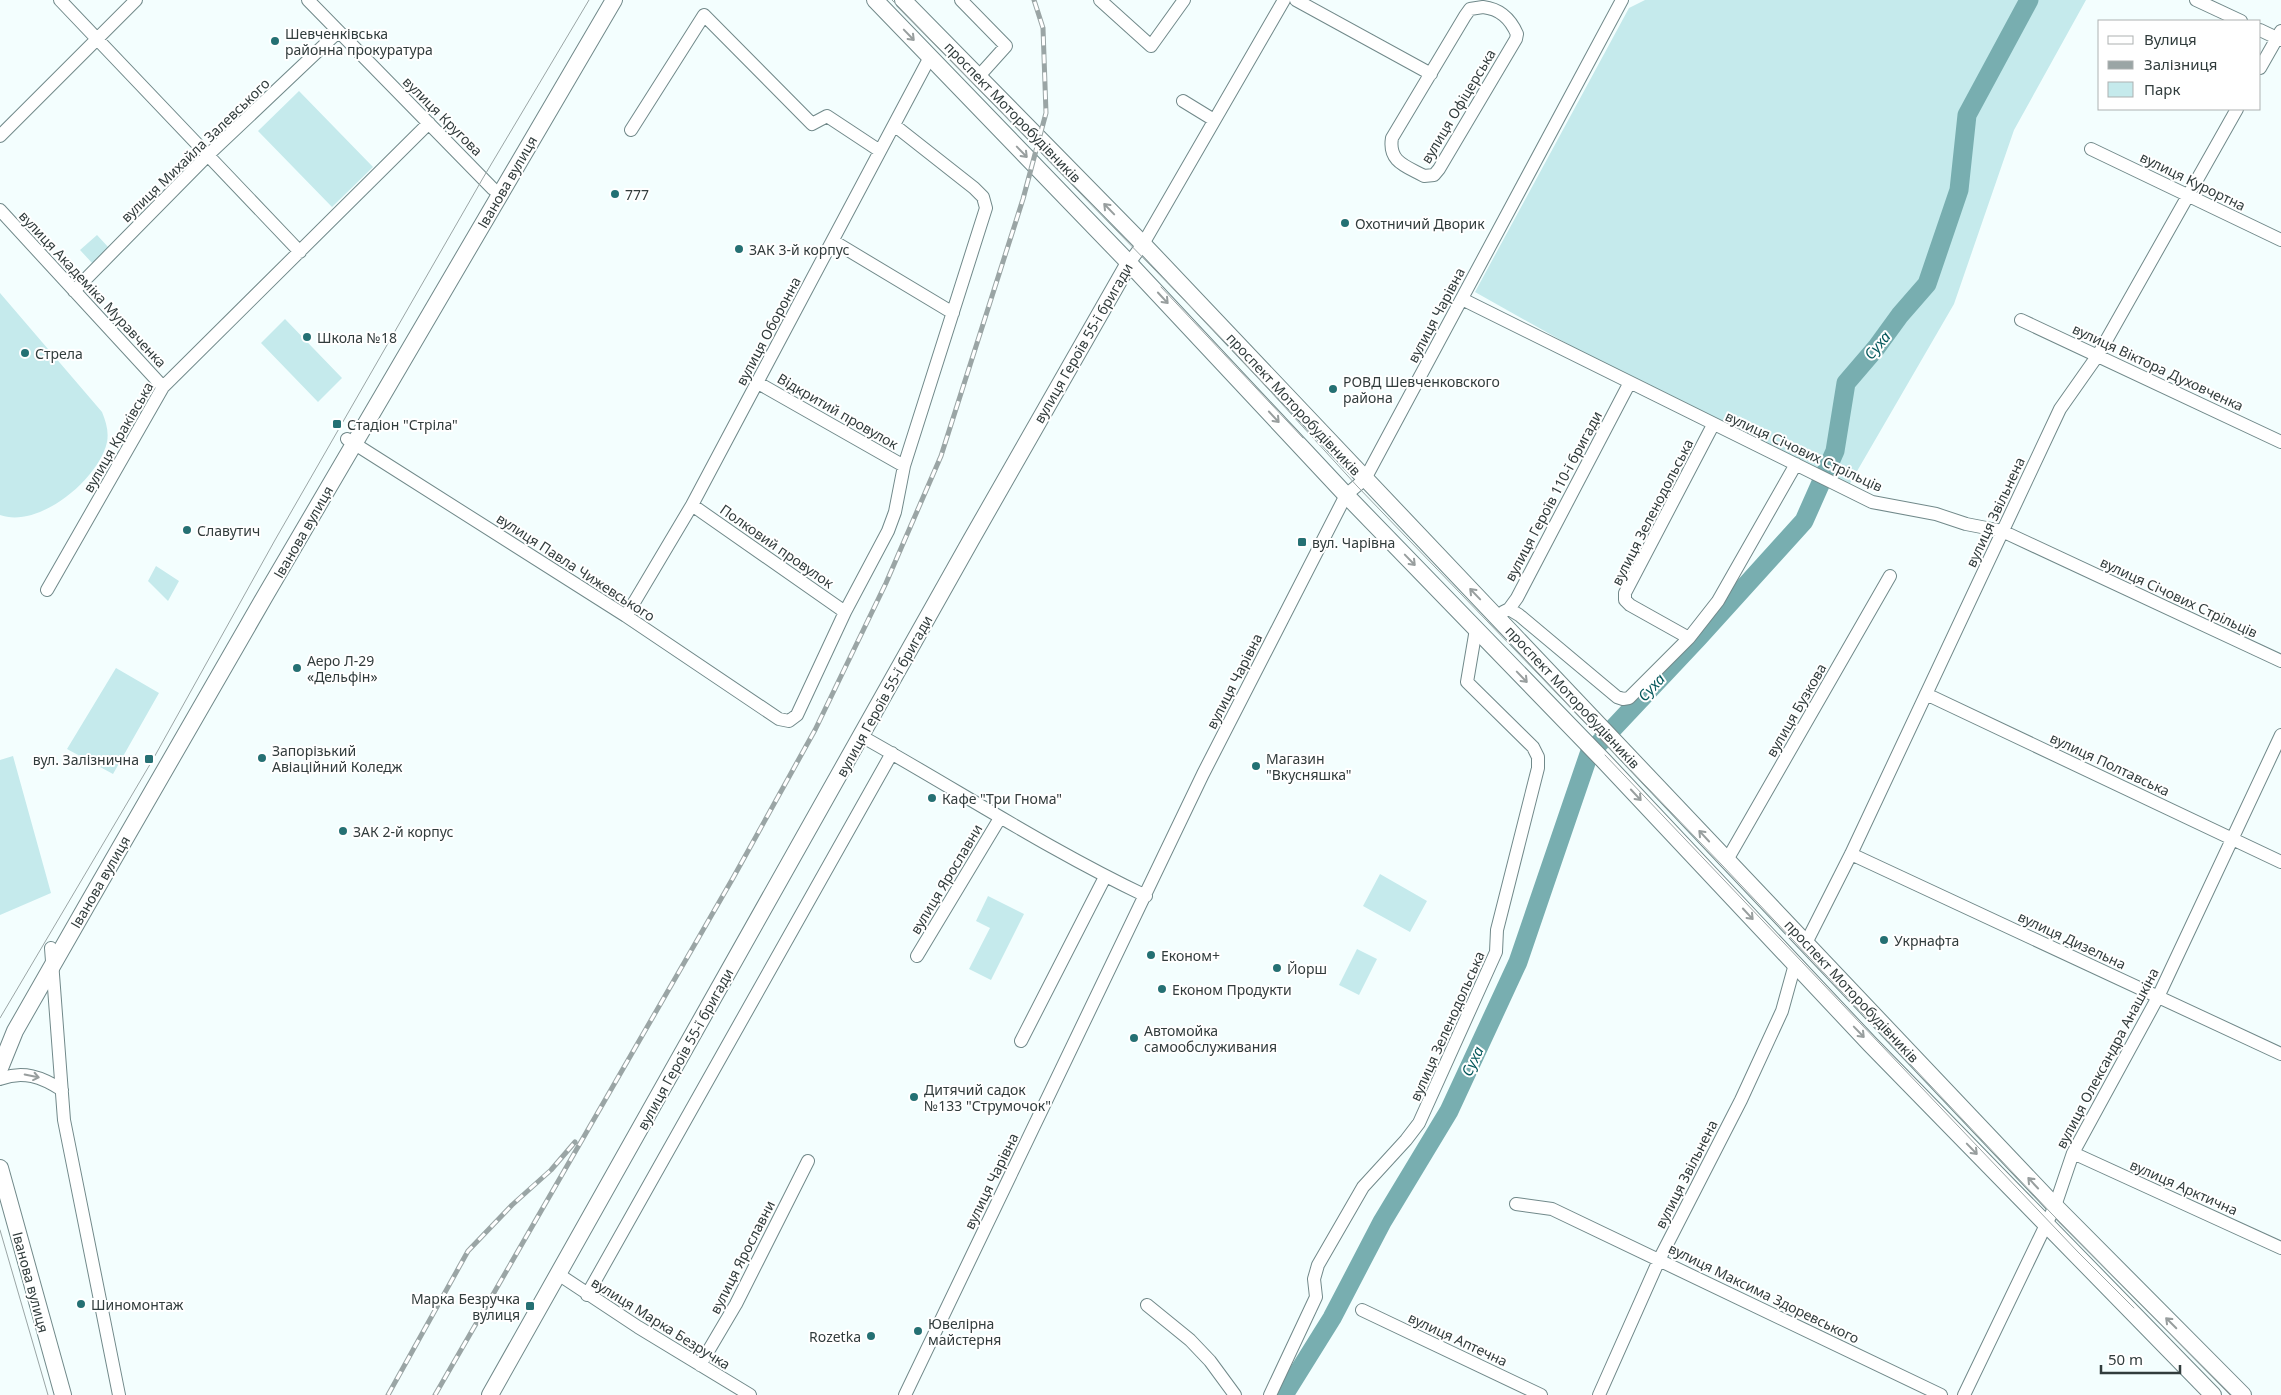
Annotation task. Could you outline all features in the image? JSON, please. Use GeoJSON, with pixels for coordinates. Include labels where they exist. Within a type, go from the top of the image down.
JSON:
{"type":"FeatureCollection","features":[{"type":"Feature","properties":{"kind":"main road","name":"Іванова вулиця"},"geometry":{"type":"LineString","coordinates":[[0,1068],[14,1031],[53,966],[493,189],[604,0]]}},
{"type":"Feature","properties":{"kind":"main road","name":"Іванова вулиця"},"geometry":{"type":"LineString","coordinates":[[0,1039],[51,948],[614,0]]}},
{"type":"Feature","properties":{"kind":"main road","name":"проспект Моторобудівників"},"geometry":{"type":"LineString","coordinates":[[875,0],[1129,262],[1346,495],[1603,760],[1795,964],[2213,1395]]}},
{"type":"Feature","properties":{"kind":"main road","name":"проспект Моторобудівників"},"geometry":{"type":"LineString","coordinates":[[903,0],[1143,244],[1365,479],[1503,612],[1581,706],[2055,1206],[2243,1395]]}},
{"type":"Feature","properties":{"kind":"main road","name":"вулиця Героїв 55-ї бригади"},"geometry":{"type":"LineString","coordinates":[[490,1395],[1129,262]]}},
{"type":"Feature","properties":{"kind":"main road","name":"Іванова вулиця"},"geometry":{"type":"LineString","coordinates":[[0,1168],[63,1395]]}},
{"type":"Feature","properties":{"kind":"main road","name":"Іванова вулиця"},"geometry":{"type":"LineString","coordinates":[[0,1205],[53,1395]]}},
{"type":"Feature","properties":{"kind":"street"},"geometry":{"type":"LineString","coordinates":[[60,0],[300,252]]}},
{"type":"Feature","properties":{"kind":"street"},"geometry":{"type":"LineString","coordinates":[[0,136],[136,0]]}},
{"type":"Feature","properties":{"kind":"street","name":"вулиця Кругова"},"geometry":{"type":"LineString","coordinates":[[308,0],[493,189]]}},
{"type":"Feature","properties":{"kind":"street"},"geometry":{"type":"LineString","coordinates":[[961,0],[1006,46],[979,76]]}},
{"type":"Feature","properties":{"kind":"street"},"geometry":{"type":"LineString","coordinates":[[1100,0],[1151,46],[1184,0]]}},
{"type":"Feature","properties":{"kind":"street","name":"вулиця Героїв 55-ї бригади"},"geometry":{"type":"LineString","coordinates":[[1129,262],[1143,244],[1284,0]]}},
{"type":"Feature","properties":{"kind":"street"},"geometry":{"type":"LineString","coordinates":[[1296,0],[1431,74]]}},
{"type":"Feature","properties":{"kind":"street","name":"вулиця Чарівна"},"geometry":{"type":"LineString","coordinates":[[905,1395],[1204,774],[1346,495],[1365,479],[1622,0]]}},
{"type":"Feature","properties":{"kind":"street"},"geometry":{"type":"LineString","coordinates":[[2196,0],[2239,20]]}},
{"type":"Feature","properties":{"kind":"street","name":"вулиця Офіцерська"},"geometry":{"type":"LineString","coordinates":[[1502,5],[1517,34],[1516,39],[1439,169],[1429,177],[1424,176],[1394,158],[1391,152],[1392,138],[1470,10],[1502,5]]}},
{"type":"Feature","properties":{"kind":"street"},"geometry":{"type":"LineString","coordinates":[[631,130],[704,15],[812,124],[827,116],[880,151]]}},
{"type":"Feature","properties":{"kind":"street"},"geometry":{"type":"LineString","coordinates":[[2261,30],[2280,36],[2261,66]]}},
{"type":"Feature","properties":{"kind":"street","name":"вулиця Михайла Залевського"},"geometry":{"type":"LineString","coordinates":[[74,291],[208,156],[338,32]]}},
{"type":"Feature","properties":{"kind":"street","name":"вулиця Оборонна"},"geometry":{"type":"LineString","coordinates":[[626,616],[692,505],[930,57]]}},
{"type":"Feature","properties":{"kind":"street"},"geometry":{"type":"LineString","coordinates":[[1183,101],[1214,120]]}},
{"type":"Feature","properties":{"kind":"street","name":"вулиця Звільнена"},"geometry":{"type":"LineString","coordinates":[[1806,943],[1851,854],[2060,409],[2098,355],[2236,110]]}},
{"type":"Feature","properties":{"kind":"street","name":"вулиця Краківська"},"geometry":{"type":"LineString","coordinates":[[47,590],[163,388],[429,124]]}},
{"type":"Feature","properties":{"kind":"street"},"geometry":{"type":"LineString","coordinates":[[845,612],[895,512],[904,466],[986,208],[982,197],[894,125]]}},
{"type":"Feature","properties":{"kind":"street","name":"вулиця Курортна"},"geometry":{"type":"LineString","coordinates":[[2092,149],[2281,240]]}},
{"type":"Feature","properties":{"kind":"street","name":"вулиця Академіка Муравченка"},"geometry":{"type":"LineString","coordinates":[[0,210],[163,388]]}},
{"type":"Feature","properties":{"kind":"street"},"geometry":{"type":"LineString","coordinates":[[833,241],[953,314]]}},
{"type":"Feature","properties":{"kind":"street","name":"вулиця Січових Стрільців"},"geometry":{"type":"LineString","coordinates":[[1462,299],[1629,384],[1872,502],[1936,514],[1966,524],[2002,531],[2281,662]]}},
{"type":"Feature","properties":{"kind":"street","name":"вулиця Віктора Духовченка"},"geometry":{"type":"LineString","coordinates":[[2021,320],[2281,442]]}},
{"type":"Feature","properties":{"kind":"street","name":"Відкритий провулок"},"geometry":{"type":"LineString","coordinates":[[758,383],[904,466]]}},
{"type":"Feature","properties":{"kind":"street","name":"вулиця Героїв 110-ї бригади"},"geometry":{"type":"LineString","coordinates":[[1503,612],[1629,384]]}},
{"type":"Feature","properties":{"kind":"street","name":"вулиця Зеленодольська"},"geometry":{"type":"LineString","coordinates":[[1689,638],[1630,605],[1625,600],[1625,593],[1713,425]]}},
{"type":"Feature","properties":{"kind":"street","name":"вулиця Павла Чижевського"},"geometry":{"type":"LineString","coordinates":[[351,441],[626,616],[780,719],[789,721],[797,716],[845,612]]}},
{"type":"Feature","properties":{"kind":"street"},"geometry":{"type":"LineString","coordinates":[[1503,612],[1519,615],[1617,697],[1623,699],[1633,694],[1689,638],[1718,601],[1796,464]]}},
{"type":"Feature","properties":{"kind":"street","name":"Полковий провулок"},"geometry":{"type":"LineString","coordinates":[[692,505],[845,612]]}},
{"type":"Feature","properties":{"kind":"street","name":"вулиця Бузкова"},"geometry":{"type":"LineString","coordinates":[[1728,860],[1890,576]]}},
{"type":"Feature","properties":{"kind":"street","name":"вулиця Зеленодольська"},"geometry":{"type":"LineString","coordinates":[[1270,1395],[1316,1297],[1314,1279],[1318,1265],[1363,1187],[1419,1123],[1496,952],[1497,930],[1527,815],[1538,768],[1538,757],[1533,747],[1467,682],[1476,629]]}},
{"type":"Feature","properties":{"kind":"street","name":"вулиця Полтавська"},"geometry":{"type":"LineString","coordinates":[[1926,694],[2281,862]]}},
{"type":"Feature","properties":{"kind":"street"},"geometry":{"type":"LineString","coordinates":[[861,736],[1105,877],[1146,896]]}},
{"type":"Feature","properties":{"kind":"street","name":"вулиця Олександра Анашкіна"},"geometry":{"type":"LineString","coordinates":[[1964,1395],[2055,1206],[2073,1153],[2158,997],[2231,838],[2281,736]]}},
{"type":"Feature","properties":{"kind":"street"},"geometry":{"type":"LineString","coordinates":[[587,1295],[892,753]]}},
{"type":"Feature","properties":{"kind":"street","name":"вулиця Ярославни"},"geometry":{"type":"LineString","coordinates":[[917,956],[1000,818]]}},
{"type":"Feature","properties":{"kind":"street","name":"вулиця Дизельна"},"geometry":{"type":"LineString","coordinates":[[1851,854],[2281,1054]]}},
{"type":"Feature","properties":{"kind":"street"},"geometry":{"type":"LineString","coordinates":[[1021,1041],[1105,877]]}},
{"type":"Feature","properties":{"kind":"street"},"geometry":{"type":"LineString","coordinates":[[51,948],[64,1120],[119,1395]]}},
{"type":"Feature","properties":{"kind":"street","name":"вулиця Звільнена"},"geometry":{"type":"LineString","coordinates":[[1599,1395],[1659,1260],[1741,1100],[1782,1011],[1795,964]]}},
{"type":"Feature","properties":{"kind":"street"},"geometry":{"type":"LineString","coordinates":[[0,1079],[22,1074],[38,1077],[62,1090]]}},
{"type":"Feature","properties":{"kind":"street","name":"вулиця Арктична"},"geometry":{"type":"LineString","coordinates":[[2073,1153],[2281,1248]]}},
{"type":"Feature","properties":{"kind":"street","name":"вулиця Ярославни"},"geometry":{"type":"LineString","coordinates":[[700,1365],[736,1304],[808,1161]]}},
{"type":"Feature","properties":{"kind":"street","name":"вулиця Максима Здоревського"},"geometry":{"type":"LineString","coordinates":[[1516,1204],[1552,1209],[1941,1395]]}},
{"type":"Feature","properties":{"kind":"street","name":"вулиця Марка Безручка"},"geometry":{"type":"LineString","coordinates":[[558,1274],[587,1295],[750,1395]]}},
{"type":"Feature","properties":{"kind":"street"},"geometry":{"type":"LineString","coordinates":[[1146,1305],[1190,1340],[1210,1361],[1235,1395]]}},
{"type":"Feature","properties":{"kind":"street","name":"вулиця Аптечна"},"geometry":{"type":"LineString","coordinates":[[1362,1310],[1541,1395]]}},
{"type":"Feature","properties":{"kind":"green space"},"geometry":{"type":"Polygon","coordinates":[[[1645,0],[2086,0],[2014,130],[1954,304],[1849,485],[1630,379],[1475,292],[1629,8],[1645,0]]]}},
{"type":"Feature","properties":{"kind":"green space"},"geometry":{"type":"Polygon","coordinates":[[[299,91],[373,167],[332,207],[258,131],[299,91]]]}},
{"type":"Feature","properties":{"kind":"green space"},"geometry":{"type":"Polygon","coordinates":[[[97,235],[109,248],[93,264],[80,250],[97,235]]]}},
{"type":"Feature","properties":{"kind":"green space","name":"Стрела"},"geometry":{"type":"Polygon","coordinates":[[[0,293],[102,412],[108,434],[102,456],[80,485],[65,498],[49,508],[32,515],[15,517],[0,515],[0,293]]]}},
{"type":"Feature","properties":{"kind":"green space"},"geometry":{"type":"Polygon","coordinates":[[[285,319],[342,378],[318,402],[261,343],[285,319]]]}},
{"type":"Feature","properties":{"kind":"green space"},"geometry":{"type":"Polygon","coordinates":[[[156,566],[179,581],[168,601],[148,581],[156,566]]]}},
{"type":"Feature","properties":{"kind":"green space"},"geometry":{"type":"Polygon","coordinates":[[[116,668],[159,693],[113,774],[67,749],[116,668]]]}},
{"type":"Feature","properties":{"kind":"green space"},"geometry":{"type":"Polygon","coordinates":[[[13,756],[51,893],[0,915],[0,760],[13,756]]]}},
{"type":"Feature","properties":{"kind":"green space"},"geometry":{"type":"Polygon","coordinates":[[[1380,874],[1427,901],[1410,932],[1363,906],[1380,874]]]}},
{"type":"Feature","properties":{"kind":"green space"},"geometry":{"type":"Polygon","coordinates":[[[988,896],[1024,914],[991,980],[969,969],[990,928],[976,921],[988,896]]]}},
{"type":"Feature","properties":{"kind":"green space"},"geometry":{"type":"Polygon","coordinates":[[[1357,949],[1377,959],[1359,995],[1339,985],[1357,949]]]}},
{"type":"Feature","properties":{"kind":"waterway","name":"Суха"},"geometry":{"type":"LineString","coordinates":[[1284,1395],[1332,1318],[1382,1222],[1449,1111],[1518,962],[1589,754],[1804,521],[1835,451],[1846,383],[1927,284],[1959,190],[1967,115],[2029,0]]}},
{"type":"Feature","properties":{"kind":"tram line"},"geometry":{"type":"LineString","coordinates":[[0,1018],[152,761],[275,540],[483,178],[589,0]]}},
{"type":"Feature","properties":{"kind":"tram line"},"geometry":{"type":"LineString","coordinates":[[892,0],[1228,345],[1357,486],[1722,865],[2051,1213],[2230,1395]]}},
{"type":"Feature","properties":{"kind":"tram line"},"geometry":{"type":"LineString","coordinates":[[1161,287],[1303,438]]}},
{"type":"Feature","properties":{"kind":"tram line"},"geometry":{"type":"LineString","coordinates":[[1605,755],[2078,1252],[2134,1308]]}},
{"type":"Feature","properties":{"kind":"tram line"},"geometry":{"type":"LineString","coordinates":[[0,1230],[48,1395]]}},
{"type":"Feature","properties":{"kind":"railway"},"geometry":{"type":"LineString","coordinates":[[435,1395],[733,878],[815,730],[886,583],[941,456],[1023,199],[1046,113],[1043,28],[1034,0]]}},
{"type":"Feature","properties":{"kind":"railway"},"geometry":{"type":"LineString","coordinates":[[388,1395],[468,1251],[512,1205],[551,1170],[575,1142]]}},
{"type":"Feature","properties":{"kind":"place","name":"Шевченківська районна прокуратура"},"geometry":{"type":"Point","coordinates":[275,41]}},
{"type":"Feature","properties":{"kind":"place","name":"777"},"geometry":{"type":"Point","coordinates":[615,194]}},
{"type":"Feature","properties":{"kind":"place","name":"Охотничий Дворик"},"geometry":{"type":"Point","coordinates":[1345,223]}},
{"type":"Feature","properties":{"kind":"place","name":"ЗАК 3-й корпус"},"geometry":{"type":"Point","coordinates":[739,249]}},
{"type":"Feature","properties":{"kind":"place","name":"Школа №18"},"geometry":{"type":"Point","coordinates":[307,337]}},
{"type":"Feature","properties":{"kind":"place","name":"Стрела"},"geometry":{"type":"Point","coordinates":[25,353]}},
{"type":"Feature","properties":{"kind":"place","name":"РОВД Шевченковского района"},"geometry":{"type":"Point","coordinates":[1333,389]}},
{"type":"Feature","properties":{"kind":"place","name":"Стадіон \"Стріла\""},"geometry":{"type":"Point","coordinates":[337,424]}},
{"type":"Feature","properties":{"kind":"place","name":"Славутич"},"geometry":{"type":"Point","coordinates":[187,530]}},
{"type":"Feature","properties":{"kind":"place","name":"вул. Чарівна"},"geometry":{"type":"Point","coordinates":[1302,542]}},
{"type":"Feature","properties":{"kind":"place","name":"Аеро Л-29 «Дельфін»"},"geometry":{"type":"Point","coordinates":[297,668]}},
{"type":"Feature","properties":{"kind":"place","name":"Запорізький Авіаційний Коледж"},"geometry":{"type":"Point","coordinates":[262,758]}},
{"type":"Feature","properties":{"kind":"place","name":"вул. Залізнична"},"geometry":{"type":"Point","coordinates":[149,759]}},
{"type":"Feature","properties":{"kind":"place","name":"Магазин \"Вкусняшка\""},"geometry":{"type":"Point","coordinates":[1256,766]}},
{"type":"Feature","properties":{"kind":"place","name":"Кафе \"Три Гнома\""},"geometry":{"type":"Point","coordinates":[932,798]}},
{"type":"Feature","properties":{"kind":"place","name":"ЗАК 2-й корпус"},"geometry":{"type":"Point","coordinates":[343,831]}},
{"type":"Feature","properties":{"kind":"place","name":"Укрнафта"},"geometry":{"type":"Point","coordinates":[1884,940]}},
{"type":"Feature","properties":{"kind":"place","name":"Економ+"},"geometry":{"type":"Point","coordinates":[1151,955]}},
{"type":"Feature","properties":{"kind":"place","name":"Йорш"},"geometry":{"type":"Point","coordinates":[1277,968]}},
{"type":"Feature","properties":{"kind":"place","name":"Економ Продукти"},"geometry":{"type":"Point","coordinates":[1162,989]}},
{"type":"Feature","properties":{"kind":"place","name":"Автомойка самообслуживания"},"geometry":{"type":"Point","coordinates":[1134,1038]}},
{"type":"Feature","properties":{"kind":"place","name":"Дитячий садок №133 \"Струмочок\""},"geometry":{"type":"Point","coordinates":[914,1097]}},
{"type":"Feature","properties":{"kind":"place","name":"Шиномонтаж"},"geometry":{"type":"Point","coordinates":[81,1304]}},
{"type":"Feature","properties":{"kind":"place","name":"Марка Безручка вулиця"},"geometry":{"type":"Point","coordinates":[530,1306]}},
{"type":"Feature","properties":{"kind":"place","name":"Ювелірна майстерня"},"geometry":{"type":"Point","coordinates":[918,1331]}},
{"type":"Feature","properties":{"kind":"place","name":"Rozetka"},"geometry":{"type":"Point","coordinates":[871,1336]}}]}
